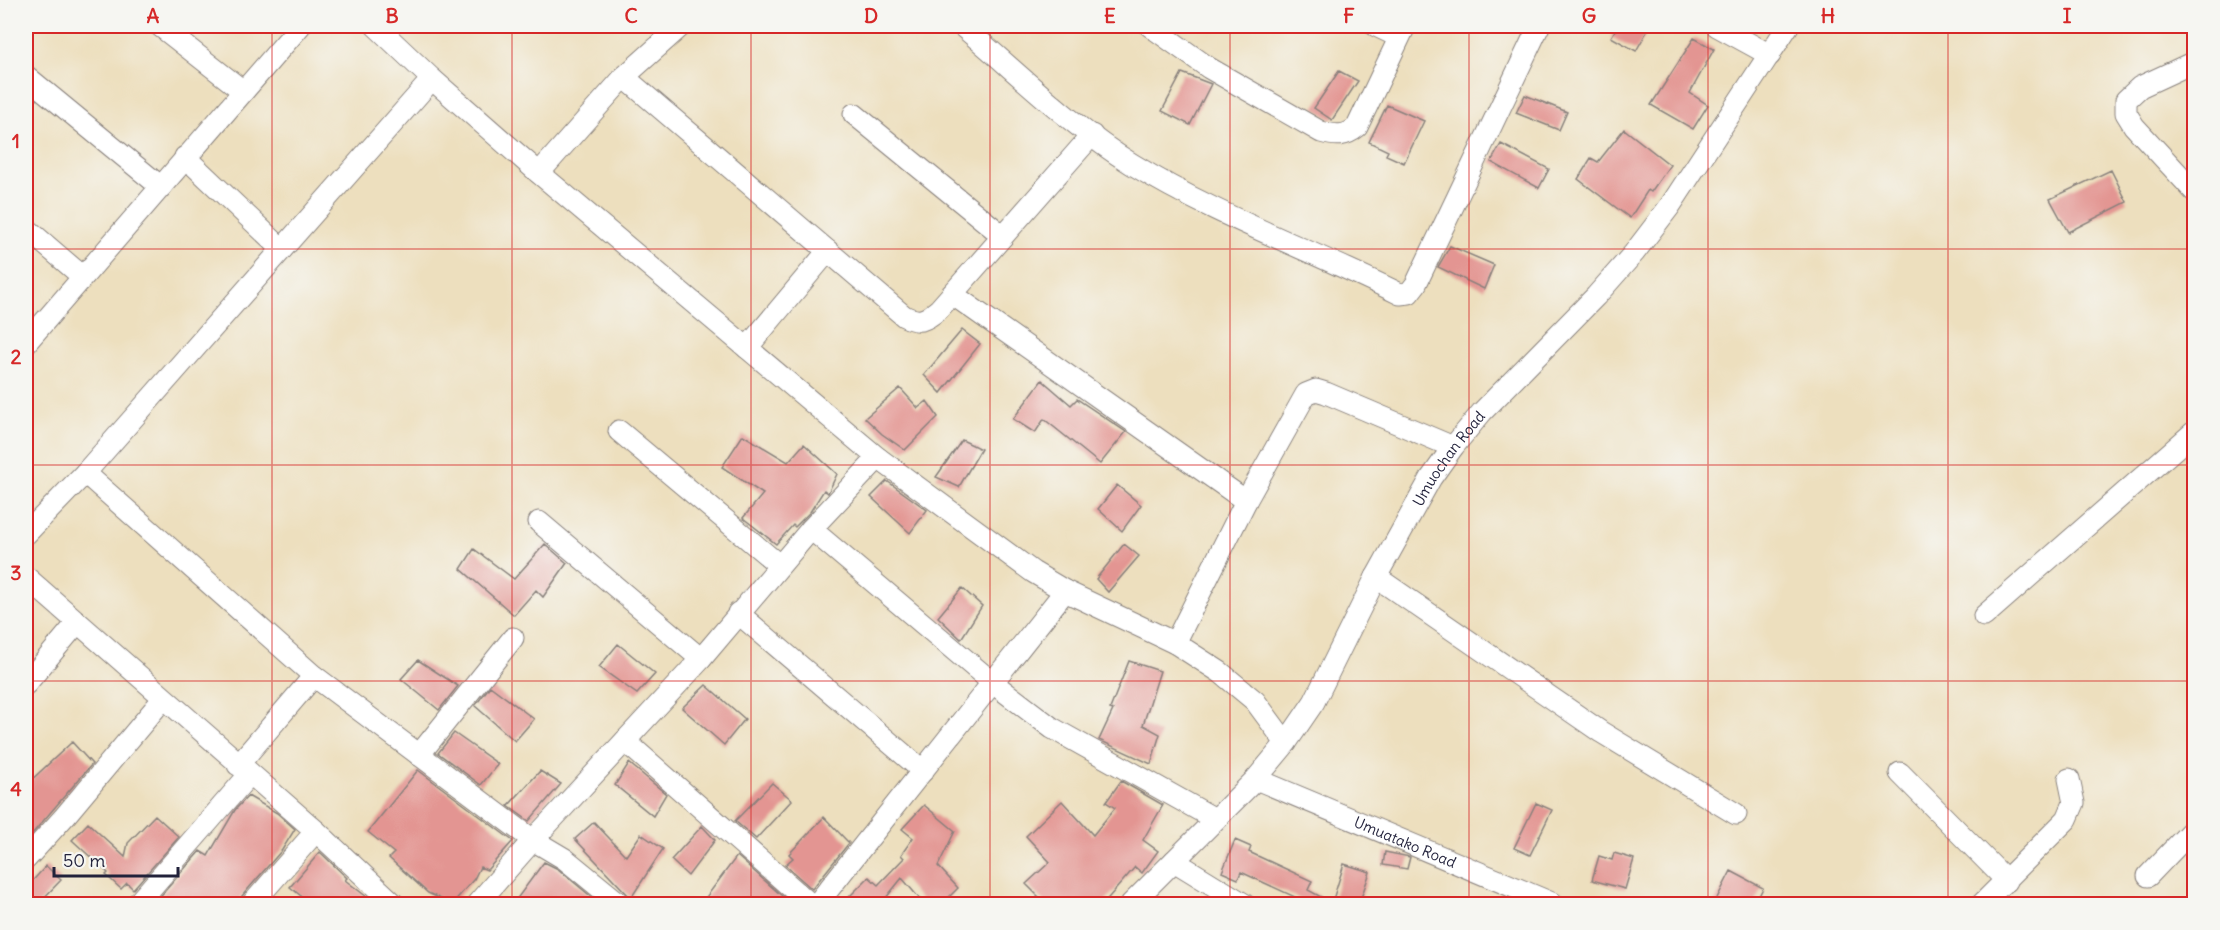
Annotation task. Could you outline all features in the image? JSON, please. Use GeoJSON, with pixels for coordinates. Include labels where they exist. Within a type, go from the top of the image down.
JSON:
{"type":"FeatureCollection","features":[{"type":"Feature","properties":{"kind":"street"},"geometry":{"type":"LineString","coordinates":[[160,26],[243,91]]}},
{"type":"Feature","properties":{"kind":"street"},"geometry":{"type":"LineString","coordinates":[[26,343],[300,26]]}},
{"type":"Feature","properties":{"kind":"street"},"geometry":{"type":"LineString","coordinates":[[376,26],[432,79],[539,173],[878,458],[1024,565],[1065,591],[1175,643],[1220,672],[1255,701],[1286,742]]}},
{"type":"Feature","properties":{"kind":"street"},"geometry":{"type":"LineString","coordinates":[[539,173],[624,78],[681,26]]}},
{"type":"Feature","properties":{"kind":"street"},"geometry":{"type":"LineString","coordinates":[[962,26],[1092,135],[1130,163],[1168,185],[1400,294],[1409,293],[1539,26]]}},
{"type":"Feature","properties":{"kind":"street"},"geometry":{"type":"LineString","coordinates":[[1150,26],[1209,68],[1322,132],[1335,136],[1348,134],[1357,127],[1402,31],[1376,26]]}},
{"type":"Feature","properties":{"kind":"street"},"geometry":{"type":"LineString","coordinates":[[1717,26],[1770,55]]}},
{"type":"Feature","properties":{"kind":"street","name":"Umuochan Road"},"geometry":{"type":"LineString","coordinates":[[1131,904],[1256,779],[1286,742],[1314,702],[1376,577],[1431,478],[1482,412],[1634,254],[1670,206],[1788,26]]}},
{"type":"Feature","properties":{"kind":"street"},"geometry":{"type":"LineString","coordinates":[[2194,62],[2140,87],[2126,100],[2126,113],[2134,126],[2194,190]]}},
{"type":"Feature","properties":{"kind":"street"},"geometry":{"type":"LineString","coordinates":[[26,76],[161,187]]}},
{"type":"Feature","properties":{"kind":"street"},"geometry":{"type":"LineString","coordinates":[[624,78],[904,316],[915,321],[926,320],[952,294],[1092,135]]}},
{"type":"Feature","properties":{"kind":"street"},"geometry":{"type":"LineString","coordinates":[[26,534],[85,473],[432,79]]}},
{"type":"Feature","properties":{"kind":"street"},"geometry":{"type":"LineString","coordinates":[[854,114],[1003,236]]}},
{"type":"Feature","properties":{"kind":"street"},"geometry":{"type":"LineString","coordinates":[[185,158],[282,249]]}},
{"type":"Feature","properties":{"kind":"street"},"geometry":{"type":"LineString","coordinates":[[26,228],[83,277]]}},
{"type":"Feature","properties":{"kind":"street"},"geometry":{"type":"LineString","coordinates":[[747,348],[828,251]]}},
{"type":"Feature","properties":{"kind":"street"},"geometry":{"type":"LineString","coordinates":[[952,294],[1246,501]]}},
{"type":"Feature","properties":{"kind":"street"},"geometry":{"type":"LineString","coordinates":[[1175,643],[1246,501],[1306,394],[1316,390],[1453,447]]}},
{"type":"Feature","properties":{"kind":"street"},"geometry":{"type":"LineString","coordinates":[[619,431],[779,565]]}},
{"type":"Feature","properties":{"kind":"street"},"geometry":{"type":"LineString","coordinates":[[1984,616],[2194,432]]}},
{"type":"Feature","properties":{"kind":"street"},"geometry":{"type":"LineString","coordinates":[[477,904],[533,840],[701,659],[779,565],[878,458]]}},
{"type":"Feature","properties":{"kind":"street"},"geometry":{"type":"LineString","coordinates":[[85,473],[314,676],[533,840],[565,859],[620,904]]}},
{"type":"Feature","properties":{"kind":"street"},"geometry":{"type":"LineString","coordinates":[[539,522],[701,659]]}},
{"type":"Feature","properties":{"kind":"street"},"geometry":{"type":"LineString","coordinates":[[811,529],[993,683],[1052,729],[1215,819]]}},
{"type":"Feature","properties":{"kind":"street"},"geometry":{"type":"LineString","coordinates":[[26,577],[243,770],[316,831],[394,904]]}},
{"type":"Feature","properties":{"kind":"street"},"geometry":{"type":"LineString","coordinates":[[1376,577],[1601,732],[1736,814]]}},
{"type":"Feature","properties":{"kind":"street"},"geometry":{"type":"LineString","coordinates":[[817,904],[1065,591]]}},
{"type":"Feature","properties":{"kind":"street"},"geometry":{"type":"LineString","coordinates":[[738,613],[923,771]]}},
{"type":"Feature","properties":{"kind":"street"},"geometry":{"type":"LineString","coordinates":[[26,684],[77,623]]}},
{"type":"Feature","properties":{"kind":"street"},"geometry":{"type":"LineString","coordinates":[[419,755],[513,638]]}},
{"type":"Feature","properties":{"kind":"street"},"geometry":{"type":"LineString","coordinates":[[137,904],[314,676]]}},
{"type":"Feature","properties":{"kind":"street"},"geometry":{"type":"LineString","coordinates":[[26,859],[163,699]]}},
{"type":"Feature","properties":{"kind":"street"},"geometry":{"type":"LineString","coordinates":[[625,741],[810,904]]}},
{"type":"Feature","properties":{"kind":"street"},"geometry":{"type":"LineString","coordinates":[[1900,773],[2007,881]]}},
{"type":"Feature","properties":{"kind":"street","name":"Umuatako Road"},"geometry":{"type":"LineString","coordinates":[[1256,779],[1554,904]]}},
{"type":"Feature","properties":{"kind":"street"},"geometry":{"type":"LineString","coordinates":[[1982,904],[2067,819],[2074,803],[2069,779]]}},
{"type":"Feature","properties":{"kind":"street"},"geometry":{"type":"LineString","coordinates":[[2148,876],[2194,828]]}},
{"type":"Feature","properties":{"kind":"street"},"geometry":{"type":"LineString","coordinates":[[252,904],[316,831]]}},
{"type":"Feature","properties":{"kind":"street"},"geometry":{"type":"LineString","coordinates":[[1173,861],[1244,904]]}},
{"type":"Feature","properties":{"kind":"building"},"geometry":{"type":"Polygon","coordinates":[[[1618,26],[1650,26],[1636,51],[1611,37],[1618,26]]]}},
{"type":"Feature","properties":{"kind":"building"},"geometry":{"type":"Polygon","coordinates":[[[1694,38],[1714,49],[1690,93],[1708,105],[1693,129],[1651,105],[1694,38]]]}},
{"type":"Feature","properties":{"kind":"building"},"geometry":{"type":"Polygon","coordinates":[[[1339,71],[1358,81],[1332,120],[1314,108],[1339,71]]]}},
{"type":"Feature","properties":{"kind":"building"},"geometry":{"type":"Polygon","coordinates":[[[1182,73],[1211,84],[1190,125],[1162,111],[1182,73]]]}},
{"type":"Feature","properties":{"kind":"building"},"geometry":{"type":"Polygon","coordinates":[[[1525,95],[1567,112],[1559,130],[1516,113],[1525,95]]]}},
{"type":"Feature","properties":{"kind":"building"},"geometry":{"type":"Polygon","coordinates":[[[1387,105],[1424,121],[1404,163],[1386,155],[1388,151],[1369,142],[1387,105]]]}},
{"type":"Feature","properties":{"kind":"building"},"geometry":{"type":"Polygon","coordinates":[[[1624,129],[1670,165],[1651,192],[1648,190],[1630,218],[1578,179],[1591,158],[1598,162],[1624,129]]]}},
{"type":"Feature","properties":{"kind":"building"},"geometry":{"type":"Polygon","coordinates":[[[1501,144],[1549,169],[1539,188],[1491,162],[1501,144]]]}},
{"type":"Feature","properties":{"kind":"building"},"geometry":{"type":"Polygon","coordinates":[[[2111,170],[2127,202],[2068,232],[2050,199],[2111,170]]]}},
{"type":"Feature","properties":{"kind":"building"},"geometry":{"type":"Polygon","coordinates":[[[1450,246],[1494,265],[1484,289],[1438,267],[1450,246]]]}},
{"type":"Feature","properties":{"kind":"building"},"geometry":{"type":"Polygon","coordinates":[[[962,330],[980,344],[941,393],[924,375],[962,330]]]}},
{"type":"Feature","properties":{"kind":"building"},"geometry":{"type":"Polygon","coordinates":[[[1042,380],[1071,405],[1077,399],[1126,432],[1100,464],[1044,419],[1035,433],[1013,419],[1042,380]]]}},
{"type":"Feature","properties":{"kind":"building"},"geometry":{"type":"Polygon","coordinates":[[[900,388],[918,408],[927,401],[938,417],[905,450],[882,434],[865,418],[900,388]]]}},
{"type":"Feature","properties":{"kind":"building"},"geometry":{"type":"Polygon","coordinates":[[[743,435],[788,462],[804,444],[837,474],[828,493],[824,490],[810,512],[795,527],[793,525],[776,544],[743,518],[763,494],[722,467],[743,435]]]}},
{"type":"Feature","properties":{"kind":"building"},"geometry":{"type":"Polygon","coordinates":[[[962,440],[981,449],[959,487],[936,477],[962,440]]]}},
{"type":"Feature","properties":{"kind":"building"},"geometry":{"type":"Polygon","coordinates":[[[887,481],[927,510],[910,533],[871,497],[887,481]]]}},
{"type":"Feature","properties":{"kind":"building"},"geometry":{"type":"Polygon","coordinates":[[[1117,485],[1141,505],[1122,531],[1098,509],[1117,485]]]}},
{"type":"Feature","properties":{"kind":"building"},"geometry":{"type":"Polygon","coordinates":[[[545,544],[567,563],[543,597],[536,590],[514,615],[461,569],[474,549],[514,579],[545,544]]]}},
{"type":"Feature","properties":{"kind":"building"},"geometry":{"type":"Polygon","coordinates":[[[1124,544],[1139,556],[1108,592],[1096,579],[1124,544]]]}},
{"type":"Feature","properties":{"kind":"building"},"geometry":{"type":"Polygon","coordinates":[[[962,588],[982,606],[961,639],[938,617],[962,588]]]}},
{"type":"Feature","properties":{"kind":"building"},"geometry":{"type":"Polygon","coordinates":[[[618,644],[655,674],[637,694],[599,667],[618,644]]]}},
{"type":"Feature","properties":{"kind":"building"},"geometry":{"type":"Polygon","coordinates":[[[418,660],[458,686],[439,710],[401,679],[418,660]]]}},
{"type":"Feature","properties":{"kind":"building"},"geometry":{"type":"Polygon","coordinates":[[[1129,661],[1160,671],[1143,725],[1160,734],[1151,764],[1099,740],[1113,710],[1110,709],[1129,661]]]}},
{"type":"Feature","properties":{"kind":"building"},"geometry":{"type":"Polygon","coordinates":[[[706,685],[745,719],[724,745],[682,708],[706,685]]]}},
{"type":"Feature","properties":{"kind":"building"},"geometry":{"type":"Polygon","coordinates":[[[490,686],[534,719],[515,741],[475,706],[490,686]]]}},
{"type":"Feature","properties":{"kind":"building"},"geometry":{"type":"Polygon","coordinates":[[[454,733],[498,764],[481,785],[438,753],[454,733]]]}},
{"type":"Feature","properties":{"kind":"building"},"geometry":{"type":"Polygon","coordinates":[[[72,742],[92,764],[26,841],[26,785],[72,742]]]}},
{"type":"Feature","properties":{"kind":"building"},"geometry":{"type":"Polygon","coordinates":[[[629,763],[666,794],[653,816],[615,785],[629,763]]]}},
{"type":"Feature","properties":{"kind":"building"},"geometry":{"type":"Polygon","coordinates":[[[418,770],[513,841],[487,870],[480,867],[474,879],[452,904],[428,893],[389,858],[394,853],[368,832],[418,770]]]}},
{"type":"Feature","properties":{"kind":"building"},"geometry":{"type":"Polygon","coordinates":[[[540,771],[561,784],[529,821],[508,806],[540,771]]]}},
{"type":"Feature","properties":{"kind":"building"},"geometry":{"type":"Polygon","coordinates":[[[1121,781],[1163,805],[1143,840],[1158,851],[1142,873],[1135,867],[1103,904],[1046,904],[1026,884],[1050,862],[1026,836],[1062,801],[1093,835],[1115,808],[1106,802],[1121,781]]]}},
{"type":"Feature","properties":{"kind":"building"},"geometry":{"type":"Polygon","coordinates":[[[772,783],[792,800],[756,839],[735,821],[772,783]]]}},
{"type":"Feature","properties":{"kind":"building"},"geometry":{"type":"Polygon","coordinates":[[[248,796],[277,813],[295,829],[282,850],[242,896],[239,904],[162,904],[157,900],[200,851],[208,856],[235,810],[248,796]]]}},
{"type":"Feature","properties":{"kind":"building"},"geometry":{"type":"Polygon","coordinates":[[[1536,803],[1552,810],[1530,855],[1514,848],[1536,803]]]}},
{"type":"Feature","properties":{"kind":"building"},"geometry":{"type":"Polygon","coordinates":[[[924,805],[955,831],[938,866],[958,888],[942,904],[924,904],[902,878],[881,904],[842,904],[869,877],[878,885],[904,858],[901,855],[913,838],[902,829],[924,805]]]}},
{"type":"Feature","properties":{"kind":"building"},"geometry":{"type":"Polygon","coordinates":[[[155,815],[179,837],[133,889],[127,883],[121,889],[106,875],[108,873],[72,840],[88,823],[125,857],[128,843],[155,815]]]}},
{"type":"Feature","properties":{"kind":"building"},"geometry":{"type":"Polygon","coordinates":[[[824,817],[849,843],[812,889],[785,865],[793,858],[789,854],[824,817]]]}},
{"type":"Feature","properties":{"kind":"building"},"geometry":{"type":"Polygon","coordinates":[[[594,822],[626,856],[641,834],[663,849],[631,898],[575,839],[594,822]]]}},
{"type":"Feature","properties":{"kind":"building"},"geometry":{"type":"Polygon","coordinates":[[[702,826],[715,840],[688,876],[671,860],[702,826]]]}},
{"type":"Feature","properties":{"kind":"building"},"geometry":{"type":"Polygon","coordinates":[[[1235,840],[1251,847],[1249,852],[1312,881],[1308,890],[1332,903],[1344,864],[1370,872],[1359,904],[1310,904],[1241,872],[1238,879],[1222,872],[1235,840]]]}},
{"type":"Feature","properties":{"kind":"building"},"geometry":{"type":"Polygon","coordinates":[[[320,852],[347,878],[345,880],[376,904],[311,904],[290,887],[320,852]]]}},
{"type":"Feature","properties":{"kind":"building"},"geometry":{"type":"Polygon","coordinates":[[[1385,852],[1410,857],[1407,869],[1383,865],[1385,852]]]}},
{"type":"Feature","properties":{"kind":"building"},"geometry":{"type":"Polygon","coordinates":[[[1614,853],[1634,859],[1625,889],[1592,880],[1599,856],[1612,860],[1614,853]]]}},
{"type":"Feature","properties":{"kind":"building"},"geometry":{"type":"Polygon","coordinates":[[[737,856],[791,904],[701,904],[737,856]]]}},
{"type":"Feature","properties":{"kind":"building"},"geometry":{"type":"Polygon","coordinates":[[[544,862],[558,869],[600,904],[513,904],[544,862]]]}},
{"type":"Feature","properties":{"kind":"building"},"geometry":{"type":"Polygon","coordinates":[[[46,866],[61,880],[38,904],[26,904],[26,888],[46,866]]]}},
{"type":"Feature","properties":{"kind":"building"},"geometry":{"type":"Polygon","coordinates":[[[1731,871],[1763,888],[1755,904],[1714,904],[1731,871]]]}}]}
